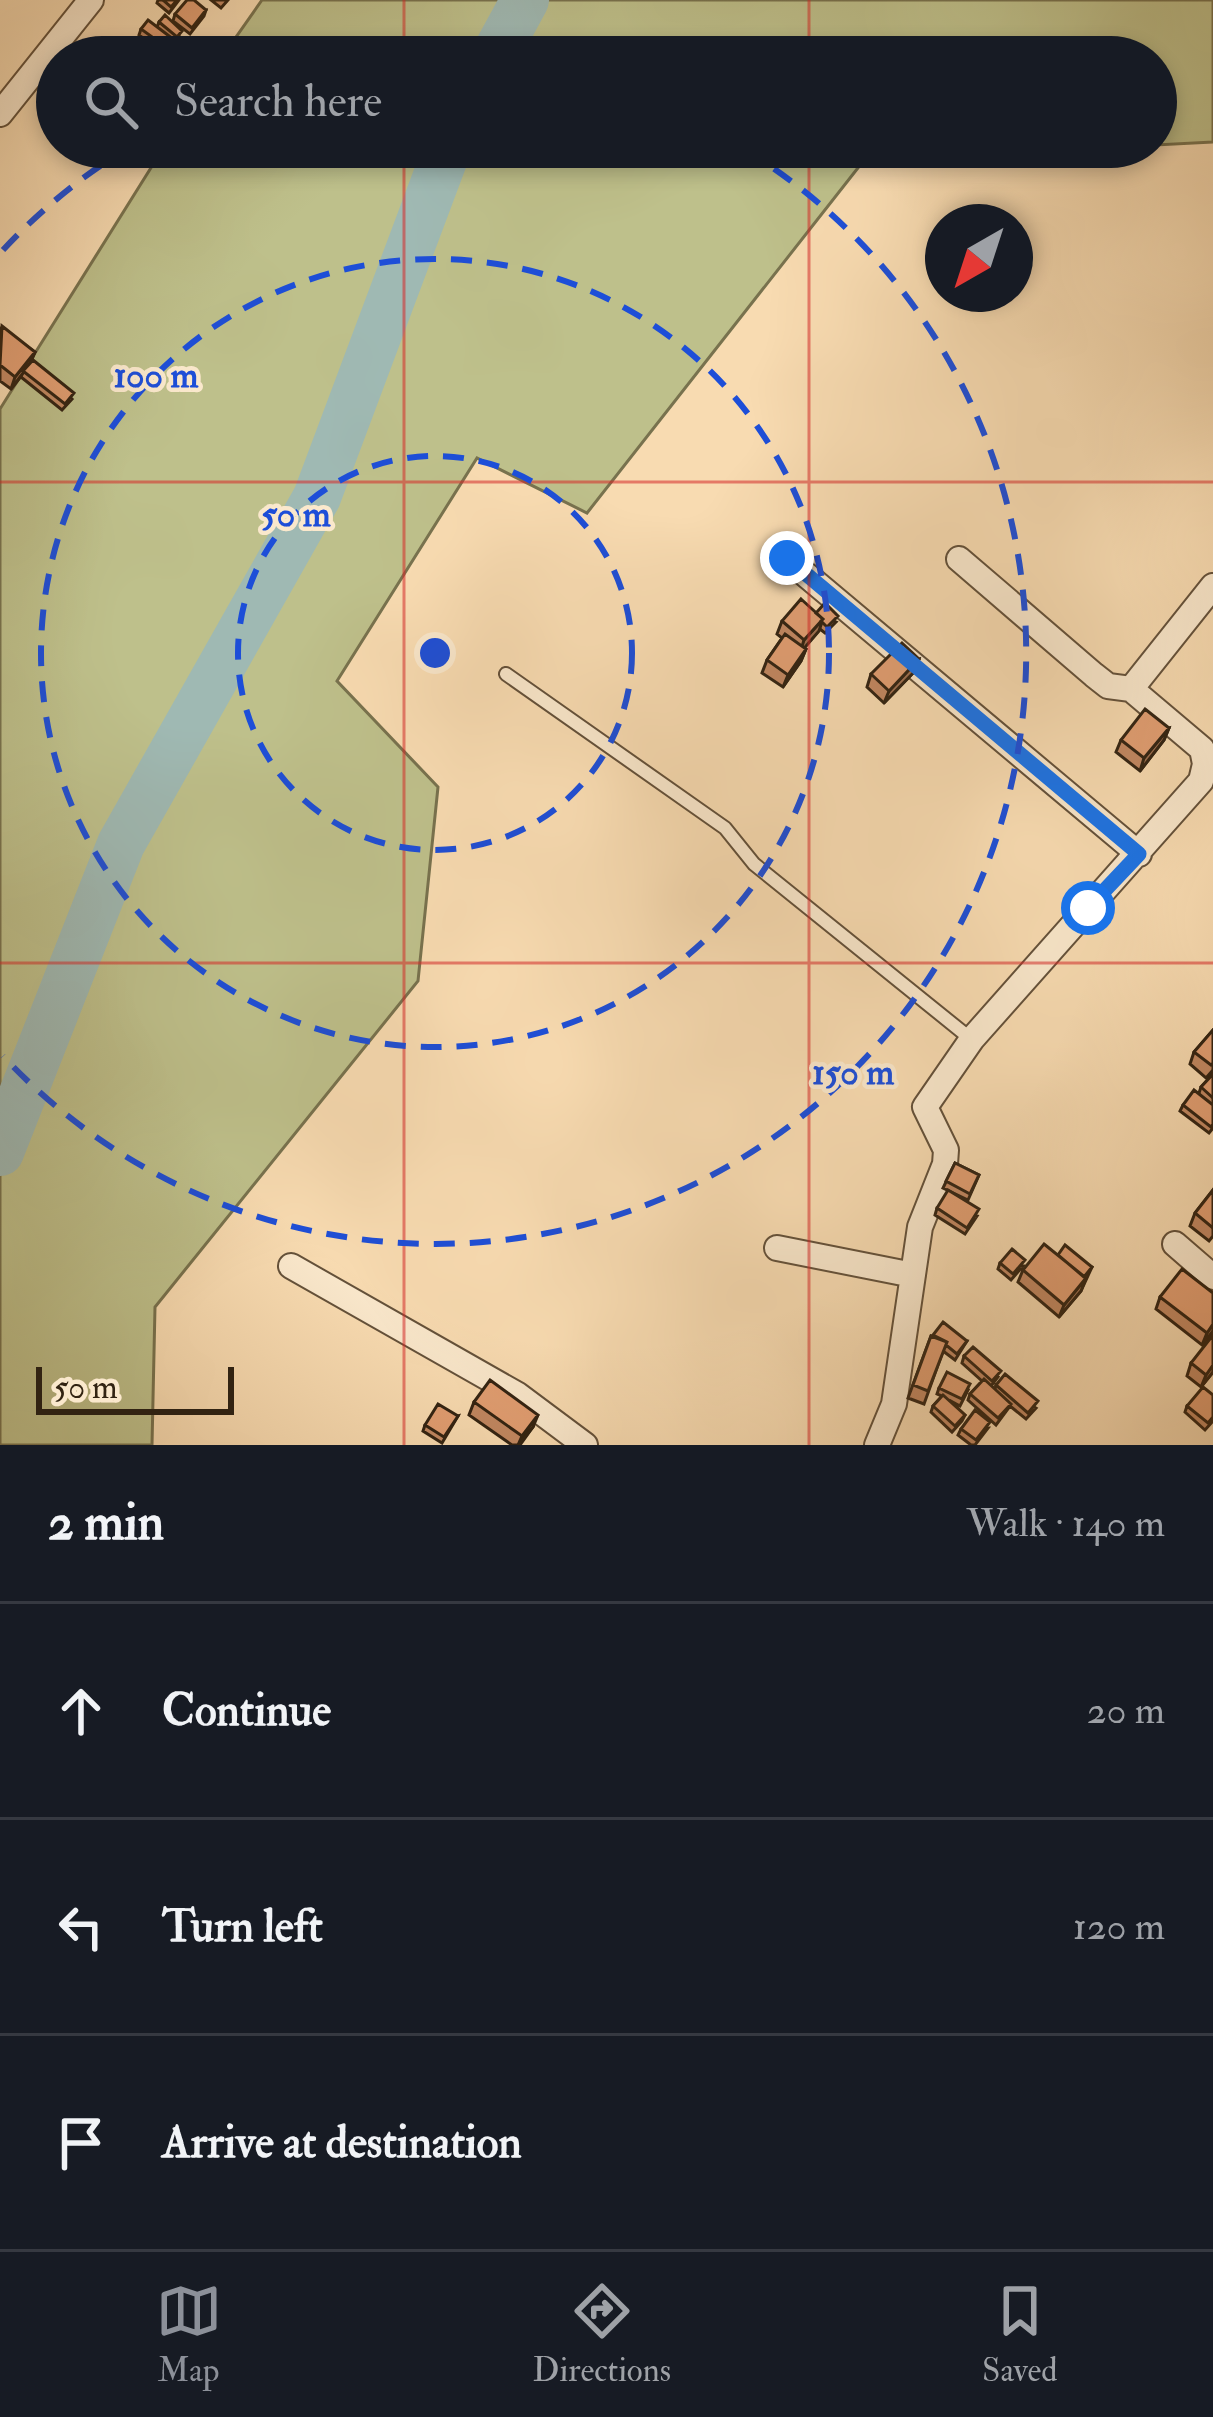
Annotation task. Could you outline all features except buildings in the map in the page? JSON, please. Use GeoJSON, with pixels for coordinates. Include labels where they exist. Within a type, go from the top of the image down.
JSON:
{"type":"FeatureCollection","features":[{"type":"Feature","properties":{"kind":"street"},"geometry":{"type":"LineString","coordinates":[[62,36],[91,0]]}},
{"type":"Feature","properties":{"kind":"street"},"geometry":{"type":"LineString","coordinates":[[0,114],[36,69]]}},
{"type":"Feature","properties":{"kind":"street"},"geometry":{"type":"LineString","coordinates":[[787,558],[1139,854]]}},
{"type":"Feature","properties":{"kind":"street"},"geometry":{"type":"LineString","coordinates":[[877,1445],[894,1404],[920,1226],[945,1164],[946,1150],[925,1107],[972,1039],[1201,781],[1205,764],[1202,749],[1131,689],[1108,686],[958,560]]}},
{"type":"Feature","properties":{"kind":"street"},"geometry":{"type":"LineString","coordinates":[[1131,689],[1213,586]]}},
{"type":"Feature","properties":{"kind":"street"},"geometry":{"type":"LineString","coordinates":[[1175,1244],[1213,1277]]}},
{"type":"Feature","properties":{"kind":"street"},"geometry":{"type":"LineString","coordinates":[[777,1248],[914,1274]]}},
{"type":"Feature","properties":{"kind":"street"},"geometry":{"type":"LineString","coordinates":[[291,1266],[518,1395],[585,1445]]}},
{"type":"Feature","properties":{"kind":"lane"},"geometry":{"type":"LineString","coordinates":[[506,674],[725,828],[754,865],[972,1039]]}},
{"type":"Feature","properties":{"kind":"green space"},"geometry":{"type":"Polygon","coordinates":[[[262,0],[1213,0],[1213,142],[1177,144],[1177,36],[237,36],[262,0]]]}},
{"type":"Feature","properties":{"kind":"green space"},"geometry":{"type":"Polygon","coordinates":[[[151,168],[858,168],[587,513],[477,458],[337,681],[438,787],[418,981],[155,1307],[152,1445],[0,1445],[0,409],[151,168]]]}},
{"type":"Feature","properties":{"kind":"waterway"},"geometry":{"type":"LineString","coordinates":[[505,36],[525,0]]}},
{"type":"Feature","properties":{"kind":"waterway"},"geometry":{"type":"LineString","coordinates":[[0,1152],[121,844],[317,497],[440,168]]}},
{"type":"Feature","properties":{"kind":"route"},"geometry":{"type":"LineString","coordinates":[[787,558],[1139,854],[1088,908]]}}]}
